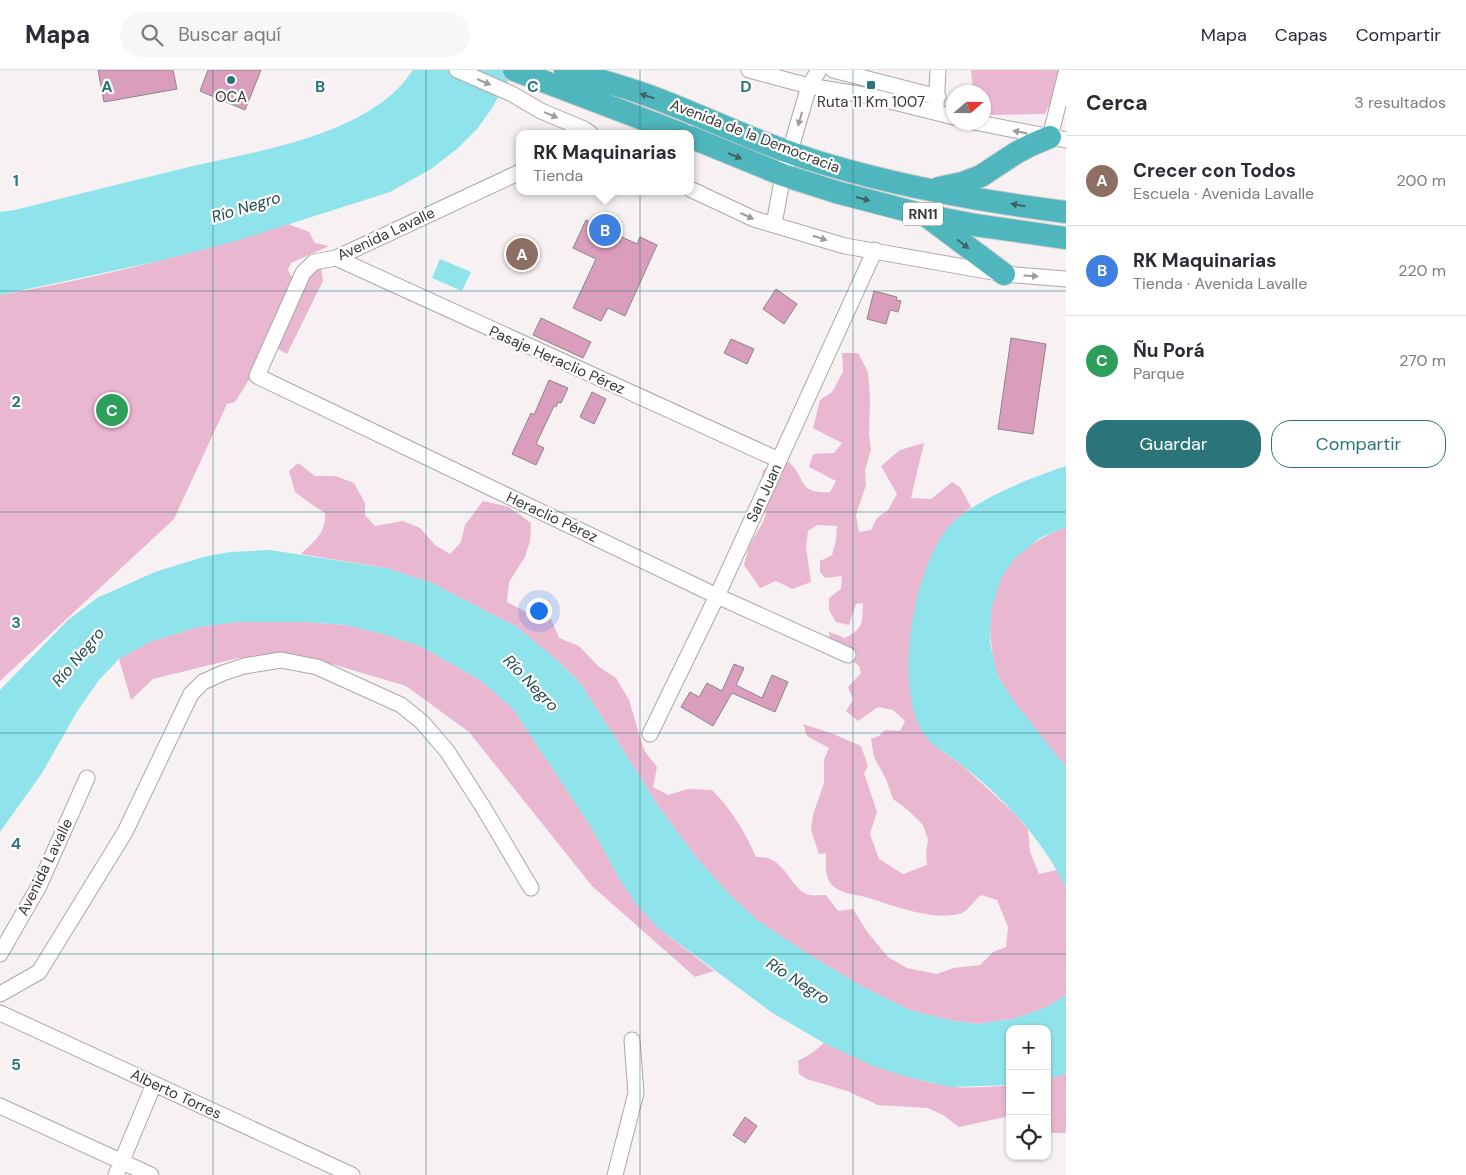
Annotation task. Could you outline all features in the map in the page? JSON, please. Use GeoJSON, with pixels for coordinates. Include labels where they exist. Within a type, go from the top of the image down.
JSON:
{"type":"FeatureCollection","features":[{"type":"Feature","properties":{"kind":"highway","name":"Avenida de la Democracia"},"geometry":{"type":"LineString","coordinates":[[514,70],[556,76],[653,98],[790,152],[839,168],[931,190],[1066,212]]}},
{"type":"Feature","properties":{"kind":"highway","name":"Avenida de la Democracia"},"geometry":{"type":"LineString","coordinates":[[556,76],[673,130]]}},
{"type":"Feature","properties":{"kind":"highway"},"geometry":{"type":"LineString","coordinates":[[931,190],[962,183],[981,176],[1031,145],[1058,138]]}},
{"type":"Feature","properties":{"kind":"highway","name":"Avenida de la Democracia"},"geometry":{"type":"LineString","coordinates":[[694,139],[783,175],[836,192],[924,215],[975,225],[1066,238]]}},
{"type":"Feature","properties":{"kind":"highway"},"geometry":{"type":"LineString","coordinates":[[924,215],[1004,274]]}},
{"type":"Feature","properties":{"kind":"street"},"geometry":{"type":"LineString","coordinates":[[457,70],[512,94],[541,111],[585,130]]}},
{"type":"Feature","properties":{"kind":"street"},"geometry":{"type":"LineString","coordinates":[[749,70],[809,86],[870,96],[946,115]]}},
{"type":"Feature","properties":{"kind":"street"},"geometry":{"type":"LineString","coordinates":[[774,224],[783,175],[809,86],[819,70]]}},
{"type":"Feature","properties":{"kind":"street"},"geometry":{"type":"LineString","coordinates":[[833,70],[889,77],[938,97]]}},
{"type":"Feature","properties":{"kind":"street"},"geometry":{"type":"LineString","coordinates":[[934,112],[938,97],[938,70]]}},
{"type":"Feature","properties":{"kind":"street"},"geometry":{"type":"LineString","coordinates":[[991,125],[1058,138],[1066,73]]}},
{"type":"Feature","properties":{"kind":"street","name":"Avenida Lavalle"},"geometry":{"type":"LineString","coordinates":[[257,376],[303,272],[314,262],[336,258],[516,174]]}},
{"type":"Feature","properties":{"kind":"street"},"geometry":{"type":"LineString","coordinates":[[694,191],[754,219],[845,246],[1004,274],[1066,279]]}},
{"type":"Feature","properties":{"kind":"street","name":"San Juan"},"geometry":{"type":"LineString","coordinates":[[650,734],[717,596],[875,250]]}},
{"type":"Feature","properties":{"kind":"street","name":"Pasaje Heraclio Pérez"},"geometry":{"type":"LineString","coordinates":[[336,258],[779,460]]}},
{"type":"Feature","properties":{"kind":"street","name":"Heraclio Pérez"},"geometry":{"type":"LineString","coordinates":[[257,376],[717,596],[848,655]]}},
{"type":"Feature","properties":{"kind":"street"},"geometry":{"type":"LineString","coordinates":[[0,994],[39,972],[125,832],[191,694],[203,682],[244,666],[281,660],[317,667],[401,705],[422,722],[446,751],[483,807],[531,888]]}},
{"type":"Feature","properties":{"kind":"street","name":"Avenida Lavalle"},"geometry":{"type":"LineString","coordinates":[[0,954],[39,886],[87,778]]}},
{"type":"Feature","properties":{"kind":"street","name":"Alberto Torres"},"geometry":{"type":"LineString","coordinates":[[0,1013],[352,1175]]}},
{"type":"Feature","properties":{"kind":"street"},"geometry":{"type":"LineString","coordinates":[[615,1175],[636,1093],[632,1040]]}},
{"type":"Feature","properties":{"kind":"street"},"geometry":{"type":"LineString","coordinates":[[119,1169],[154,1084]]}},
{"type":"Feature","properties":{"kind":"street"},"geometry":{"type":"LineString","coordinates":[[0,1106],[119,1169],[151,1175]]}},
{"type":"Feature","properties":{"kind":"shaded area"},"geometry":{"type":"Polygon","coordinates":[[[971,70],[1066,70],[1045,114],[991,115],[991,85],[972,85],[971,70]]]}},
{"type":"Feature","properties":{"kind":"shaded area"},"geometry":{"type":"Polygon","coordinates":[[[288,224],[309,232],[315,243],[329,246],[291,263],[288,270],[291,276],[308,275],[321,267],[323,281],[287,354],[265,342],[255,370],[235,402],[227,404],[174,519],[0,681],[0,295],[73,281],[145,264],[288,224]]]}},
{"type":"Feature","properties":{"kind":"shaded area"},"geometry":{"type":"Polygon","coordinates":[[[842,353],[858,353],[868,372],[871,450],[865,470],[866,485],[856,515],[859,532],[871,530],[877,518],[888,510],[897,494],[881,466],[900,450],[924,443],[911,498],[931,499],[952,482],[960,487],[971,507],[951,524],[940,750],[962,765],[1015,814],[1028,829],[1030,852],[1039,874],[1057,870],[1066,888],[1066,995],[1045,1008],[1012,1019],[977,1024],[949,1020],[910,1010],[863,987],[808,954],[757,920],[727,892],[697,858],[658,806],[580,683],[559,662],[517,627],[432,583],[386,568],[301,554],[322,532],[325,513],[295,492],[289,471],[298,463],[315,476],[335,476],[354,483],[365,503],[365,515],[375,526],[403,521],[420,528],[435,545],[450,554],[461,542],[465,525],[483,501],[509,507],[531,523],[530,541],[525,557],[509,582],[507,602],[526,612],[551,619],[559,638],[579,646],[599,667],[616,678],[629,700],[644,750],[657,767],[653,787],[668,795],[688,789],[712,790],[726,805],[756,857],[766,858],[775,862],[803,892],[812,895],[826,895],[838,911],[853,909],[868,933],[888,957],[907,968],[937,974],[953,968],[980,965],[993,952],[1006,947],[1008,927],[997,900],[981,895],[962,913],[940,916],[902,909],[841,891],[833,886],[828,879],[826,853],[819,854],[811,830],[813,815],[824,783],[824,760],[829,748],[807,736],[803,724],[831,733],[861,746],[868,766],[864,773],[877,812],[870,834],[879,859],[903,874],[927,865],[928,840],[923,825],[893,799],[886,779],[874,757],[871,739],[879,736],[885,730],[900,731],[905,721],[893,710],[878,707],[858,721],[846,711],[853,700],[848,687],[861,673],[859,666],[830,643],[829,632],[845,638],[856,631],[862,620],[863,603],[856,604],[849,625],[836,622],[829,610],[829,598],[841,589],[842,576],[825,578],[820,572],[820,561],[832,555],[837,526],[817,525],[808,531],[806,547],[811,582],[792,589],[776,581],[760,588],[744,565],[749,546],[766,513],[760,492],[763,470],[789,462],[795,468],[807,488],[812,491],[830,492],[836,481],[809,467],[813,454],[834,453],[842,443],[813,428],[820,400],[832,392],[843,372],[842,353]]]}},
{"type":"Feature","properties":{"kind":"shaded area"},"geometry":{"type":"Polygon","coordinates":[[[1066,527],[1066,767],[1013,702],[998,676],[990,634],[990,620],[995,594],[1000,581],[1014,559],[1032,544],[1066,527]]]}},
{"type":"Feature","properties":{"kind":"shaded area"},"geometry":{"type":"Polygon","coordinates":[[[238,622],[305,622],[346,625],[420,646],[480,680],[513,709],[593,830],[617,875],[658,928],[714,971],[695,977],[592,886],[469,732],[406,686],[332,664],[238,658],[153,679],[131,700],[119,659],[150,642],[198,627],[238,622]]]}},
{"type":"Feature","properties":{"kind":"shaded area"},"geometry":{"type":"Polygon","coordinates":[[[824,1043],[884,1069],[932,1083],[963,1087],[1006,1085],[1006,1117],[959,1127],[943,1115],[928,1108],[878,1105],[847,1091],[807,1079],[799,1074],[798,1061],[824,1043]]]}},
{"type":"Feature","properties":{"kind":"shaded area"},"geometry":{"type":"Polygon","coordinates":[[[1066,1073],[1066,1133],[1051,1133],[1051,1079],[1066,1073]]]}},
{"type":"Feature","properties":{"kind":"water","name":"Río Negro"},"geometry":{"type":"Polygon","coordinates":[[[413,70],[514,70],[478,128],[457,149],[431,169],[390,192],[236,241],[159,261],[0,295],[0,212],[15,210],[308,138],[340,126],[368,111],[393,93],[413,70]]]}},
{"type":"Feature","properties":{"kind":"water"},"geometry":{"type":"Polygon","coordinates":[[[440,259],[471,272],[462,291],[432,278],[440,259]]]}},
{"type":"Feature","properties":{"kind":"water"},"geometry":{"type":"Polygon","coordinates":[[[1066,466],[1066,527],[1040,538],[1015,558],[1001,578],[991,611],[990,643],[998,677],[1016,704],[1066,767],[1066,888],[1046,853],[1021,821],[978,778],[932,743],[924,734],[914,713],[910,687],[909,657],[918,595],[927,566],[939,541],[952,523],[962,514],[990,497],[1066,466]]]}},
{"type":"Feature","properties":{"kind":"water","name":"Río Negro"},"geometry":{"type":"Polygon","coordinates":[[[270,550],[386,568],[432,583],[517,627],[559,662],[580,683],[658,806],[697,858],[727,892],[757,920],[863,987],[910,1010],[949,1020],[977,1024],[1012,1019],[1045,1008],[1066,995],[1066,1073],[1051,1079],[1051,1025],[1006,1025],[1006,1085],[950,1087],[911,1078],[873,1066],[824,1043],[771,1012],[658,928],[636,904],[617,875],[593,830],[513,709],[480,680],[420,646],[346,625],[305,622],[238,622],[198,627],[150,642],[119,659],[99,680],[78,710],[42,773],[0,832],[0,690],[68,620],[97,598],[155,572],[203,557],[230,552],[270,550]]]}},
{"type":"Feature","properties":{"kind":"building"},"geometry":{"type":"Polygon","coordinates":[[[98,70],[173,70],[177,89],[104,102],[98,70]]]}},
{"type":"Feature","properties":{"kind":"building","name":"OCA"},"geometry":{"type":"Polygon","coordinates":[[[208,70],[261,70],[245,110],[200,91],[208,70]]]}},
{"type":"Feature","properties":{"kind":"building"},"geometry":{"type":"Polygon","coordinates":[[[586,220],[637,244],[640,237],[657,245],[625,316],[608,308],[601,321],[573,308],[596,259],[573,248],[586,220]]]}},
{"type":"Feature","properties":{"kind":"building"},"geometry":{"type":"Polygon","coordinates":[[[776,289],[797,304],[784,324],[763,309],[776,289]]]}},
{"type":"Feature","properties":{"kind":"building"},"geometry":{"type":"Polygon","coordinates":[[[874,291],[897,297],[896,300],[901,301],[898,312],[890,310],[886,324],[867,319],[874,291]]]}},
{"type":"Feature","properties":{"kind":"building"},"geometry":{"type":"Polygon","coordinates":[[[541,318],[591,342],[583,358],[533,335],[541,318]]]}},
{"type":"Feature","properties":{"kind":"building"},"geometry":{"type":"Polygon","coordinates":[[[1011,338],[1046,344],[1033,434],[998,429],[1011,338]]]}},
{"type":"Feature","properties":{"kind":"building"},"geometry":{"type":"Polygon","coordinates":[[[731,339],[754,349],[747,364],[724,353],[731,339]]]}},
{"type":"Feature","properties":{"kind":"building"},"geometry":{"type":"Polygon","coordinates":[[[549,380],[568,388],[561,403],[558,402],[556,407],[554,406],[536,444],[544,448],[536,465],[512,454],[531,413],[534,415],[549,380]]]}},
{"type":"Feature","properties":{"kind":"building"},"geometry":{"type":"Polygon","coordinates":[[[592,392],[606,399],[594,424],[580,417],[592,392]]]}},
{"type":"Feature","properties":{"kind":"building"},"geometry":{"type":"Polygon","coordinates":[[[734,664],[744,668],[736,685],[762,698],[772,675],[788,682],[775,712],[732,693],[713,726],[681,707],[690,692],[699,697],[707,683],[722,691],[734,664]]]}},
{"type":"Feature","properties":{"kind":"building"},"geometry":{"type":"Polygon","coordinates":[[[745,1117],[757,1126],[745,1143],[733,1135],[745,1117]]]}},
{"type":"Feature","properties":{"kind":"place","name":"OCA"},"geometry":{"type":"Point","coordinates":[231,80]}},
{"type":"Feature","properties":{"kind":"place","name":"Ruta 11 Km 1007"},"geometry":{"type":"Point","coordinates":[871,85]}},
{"type":"Feature","properties":{"kind":"place","name":"RK Maquinarias"},"geometry":{"type":"Point","coordinates":[605,230]}},
{"type":"Feature","properties":{"kind":"place","name":"Crecer con Todos"},"geometry":{"type":"Point","coordinates":[522,254]}},
{"type":"Feature","properties":{"kind":"place","name":"Ñu Porá"},"geometry":{"type":"Point","coordinates":[112,410]}}]}
